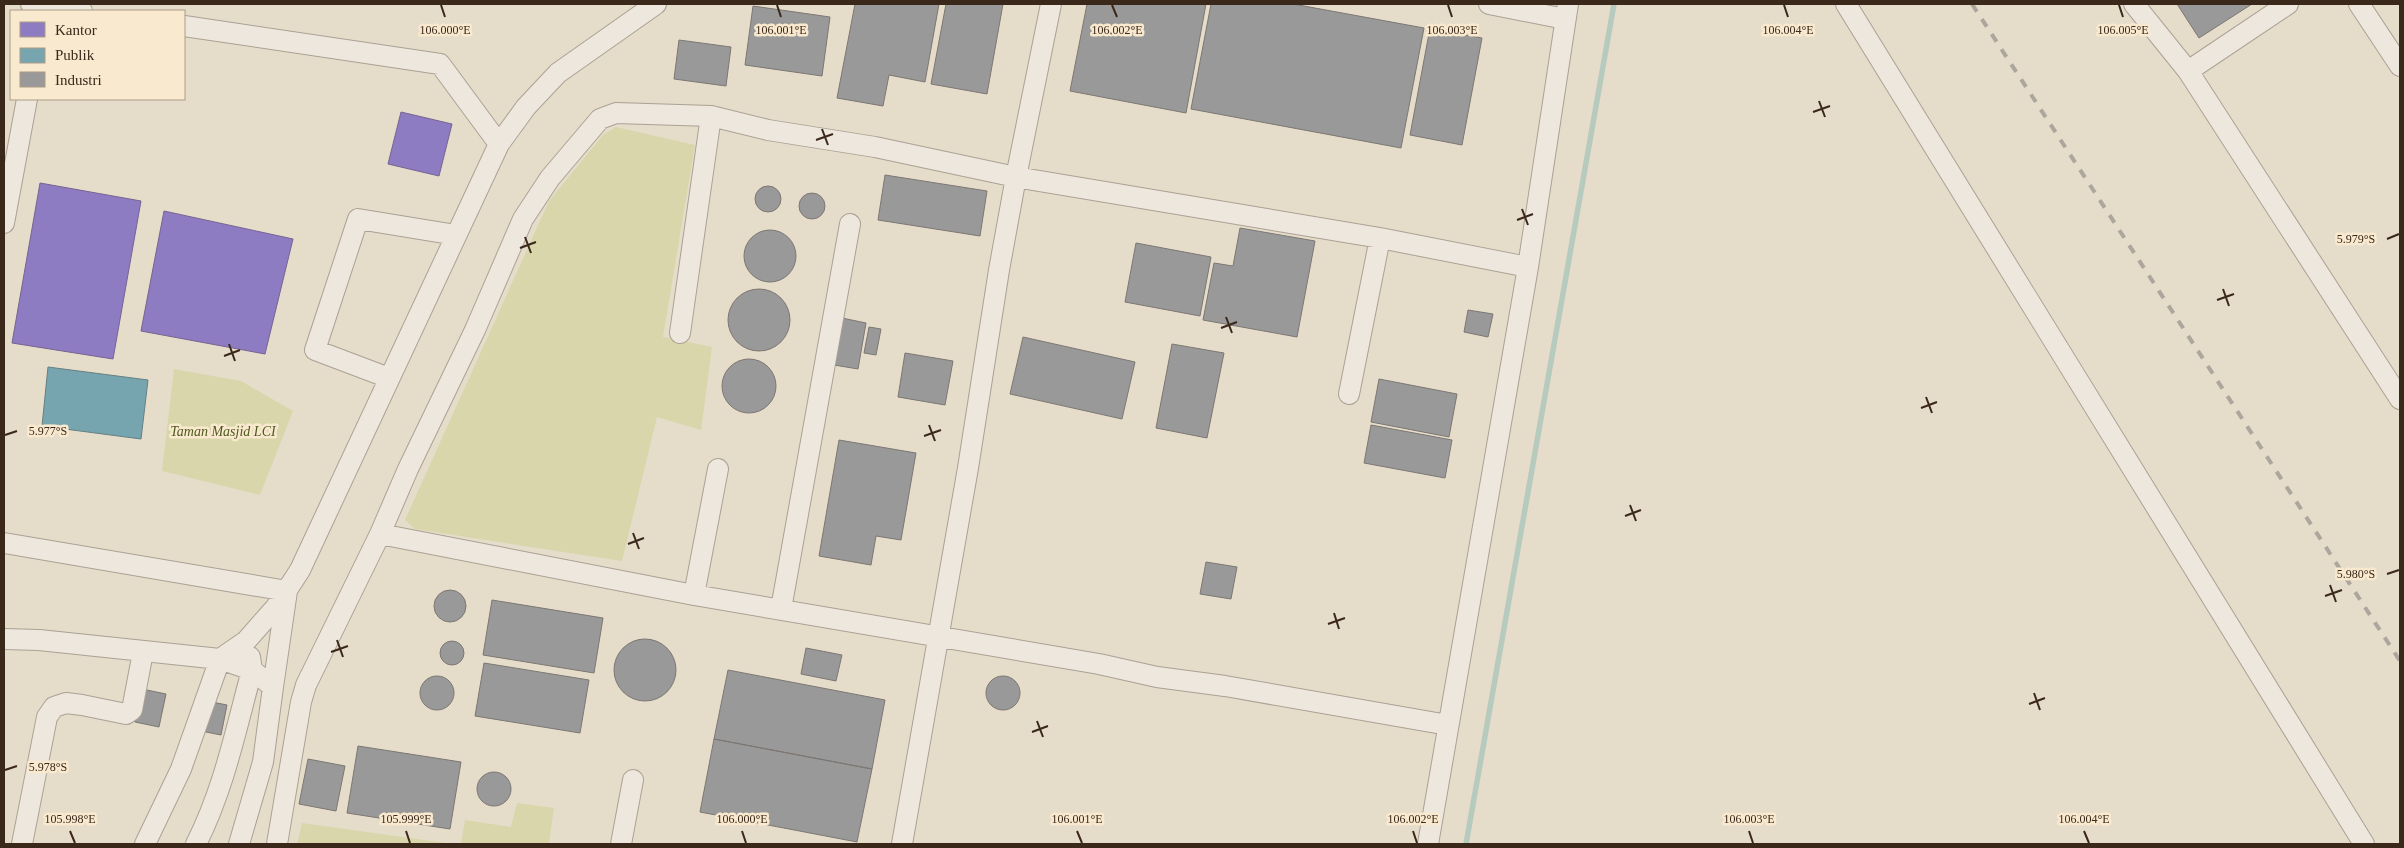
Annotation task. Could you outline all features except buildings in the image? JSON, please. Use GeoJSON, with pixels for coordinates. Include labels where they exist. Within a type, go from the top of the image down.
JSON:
{"type":"FeatureCollection","features":[{"type":"Feature","properties":{"kind":"lane"},"geometry":{"type":"LineString","coordinates":[[145,844],[181,769],[220,659],[246,641],[276,607],[300,570],[499,144],[526,107],[558,73],[656,4]]}},
{"type":"Feature","properties":{"kind":"lane"},"geometry":{"type":"LineString","coordinates":[[902,844],[939,638],[1016,177],[1051,4]]}},
{"type":"Feature","properties":{"kind":"lane"},"geometry":{"type":"LineString","coordinates":[[1428,844],[1528,267],[1567,11],[1489,4]]}},
{"type":"Feature","properties":{"kind":"lane"},"geometry":{"type":"LineString","coordinates":[[1846,4],[2364,844]]}},
{"type":"Feature","properties":{"kind":"lane"},"geometry":{"type":"LineString","coordinates":[[2134,4],[2188,71],[2400,399]]}},
{"type":"Feature","properties":{"kind":"lane"},"geometry":{"type":"LineString","coordinates":[[2188,71],[2288,4]]}},
{"type":"Feature","properties":{"kind":"lane"},"geometry":{"type":"LineString","coordinates":[[2359,4],[2400,66]]}},
{"type":"Feature","properties":{"kind":"lane"},"geometry":{"type":"LineString","coordinates":[[41,7],[72,10]]}},
{"type":"Feature","properties":{"kind":"lane"},"geometry":{"type":"LineString","coordinates":[[185,26],[440,64],[499,144]]}},
{"type":"Feature","properties":{"kind":"lane"},"geometry":{"type":"LineString","coordinates":[[4,223],[27,100]]}},
{"type":"Feature","properties":{"kind":"lane"},"geometry":{"type":"LineString","coordinates":[[277,844],[301,702],[306,685],[380,534],[408,469],[475,330],[523,220],[567,157],[600,119],[616,113],[711,116],[768,130],[875,147],[1016,177],[1380,238],[1528,267]]}},
{"type":"Feature","properties":{"kind":"lane"},"geometry":{"type":"LineString","coordinates":[[680,333],[711,116]]}},
{"type":"Feature","properties":{"kind":"lane"},"geometry":{"type":"LineString","coordinates":[[389,378],[315,350],[358,219],[456,235]]}},
{"type":"Feature","properties":{"kind":"lane"},"geometry":{"type":"LineString","coordinates":[[781,609],[850,224]]}},
{"type":"Feature","properties":{"kind":"lane"},"geometry":{"type":"LineString","coordinates":[[1349,394],[1380,238]]}},
{"type":"Feature","properties":{"kind":"lane"},"geometry":{"type":"LineString","coordinates":[[694,595],[718,469]]}},
{"type":"Feature","properties":{"kind":"lane"},"geometry":{"type":"LineString","coordinates":[[380,534],[694,595],[1099,664],[1157,677],[1225,686],[1448,725]]}},
{"type":"Feature","properties":{"kind":"lane"},"geometry":{"type":"LineString","coordinates":[[4,543],[287,591]]}},
{"type":"Feature","properties":{"kind":"lane"},"geometry":{"type":"LineString","coordinates":[[240,844],[263,762],[287,591]]}},
{"type":"Feature","properties":{"kind":"lane"},"geometry":{"type":"LineString","coordinates":[[4,640],[40,640],[220,659],[252,670],[273,687]]}},
{"type":"Feature","properties":{"kind":"lane"},"geometry":{"type":"LineString","coordinates":[[196,844],[214,806],[224,775],[252,670],[246,641]]}},
{"type":"Feature","properties":{"kind":"lane"},"geometry":{"type":"LineString","coordinates":[[22,844],[47,717],[54,707],[66,704],[126,714],[132,710],[143,652]]}},
{"type":"Feature","properties":{"kind":"lane"},"geometry":{"type":"LineString","coordinates":[[621,844],[633,780]]}},
{"type":"Feature","properties":{"kind":"green space"},"geometry":{"type":"Polygon","coordinates":[[[616,127],[695,145],[663,337],[712,347],[701,430],[657,417],[622,561],[415,529],[405,520],[549,201],[603,135],[616,127]]]}},
{"type":"Feature","properties":{"kind":"green space","name":"Taman Masjid LCI"},"geometry":{"type":"Polygon","coordinates":[[[174,369],[241,381],[293,411],[260,495],[162,471],[174,369]]]}},
{"type":"Feature","properties":{"kind":"green space"},"geometry":{"type":"Polygon","coordinates":[[[517,803],[554,808],[549,844],[461,844],[465,820],[511,827],[517,803]]]}},
{"type":"Feature","properties":{"kind":"green space"},"geometry":{"type":"Polygon","coordinates":[[[302,823],[453,844],[297,844],[302,823]]]}},
{"type":"Feature","properties":{"kind":"waterway"},"geometry":{"type":"LineString","coordinates":[[1466,844],[1614,4]]}},
{"type":"Feature","properties":{"kind":"railway"},"geometry":{"type":"LineString","coordinates":[[1972,4],[2400,661]]}}]}
